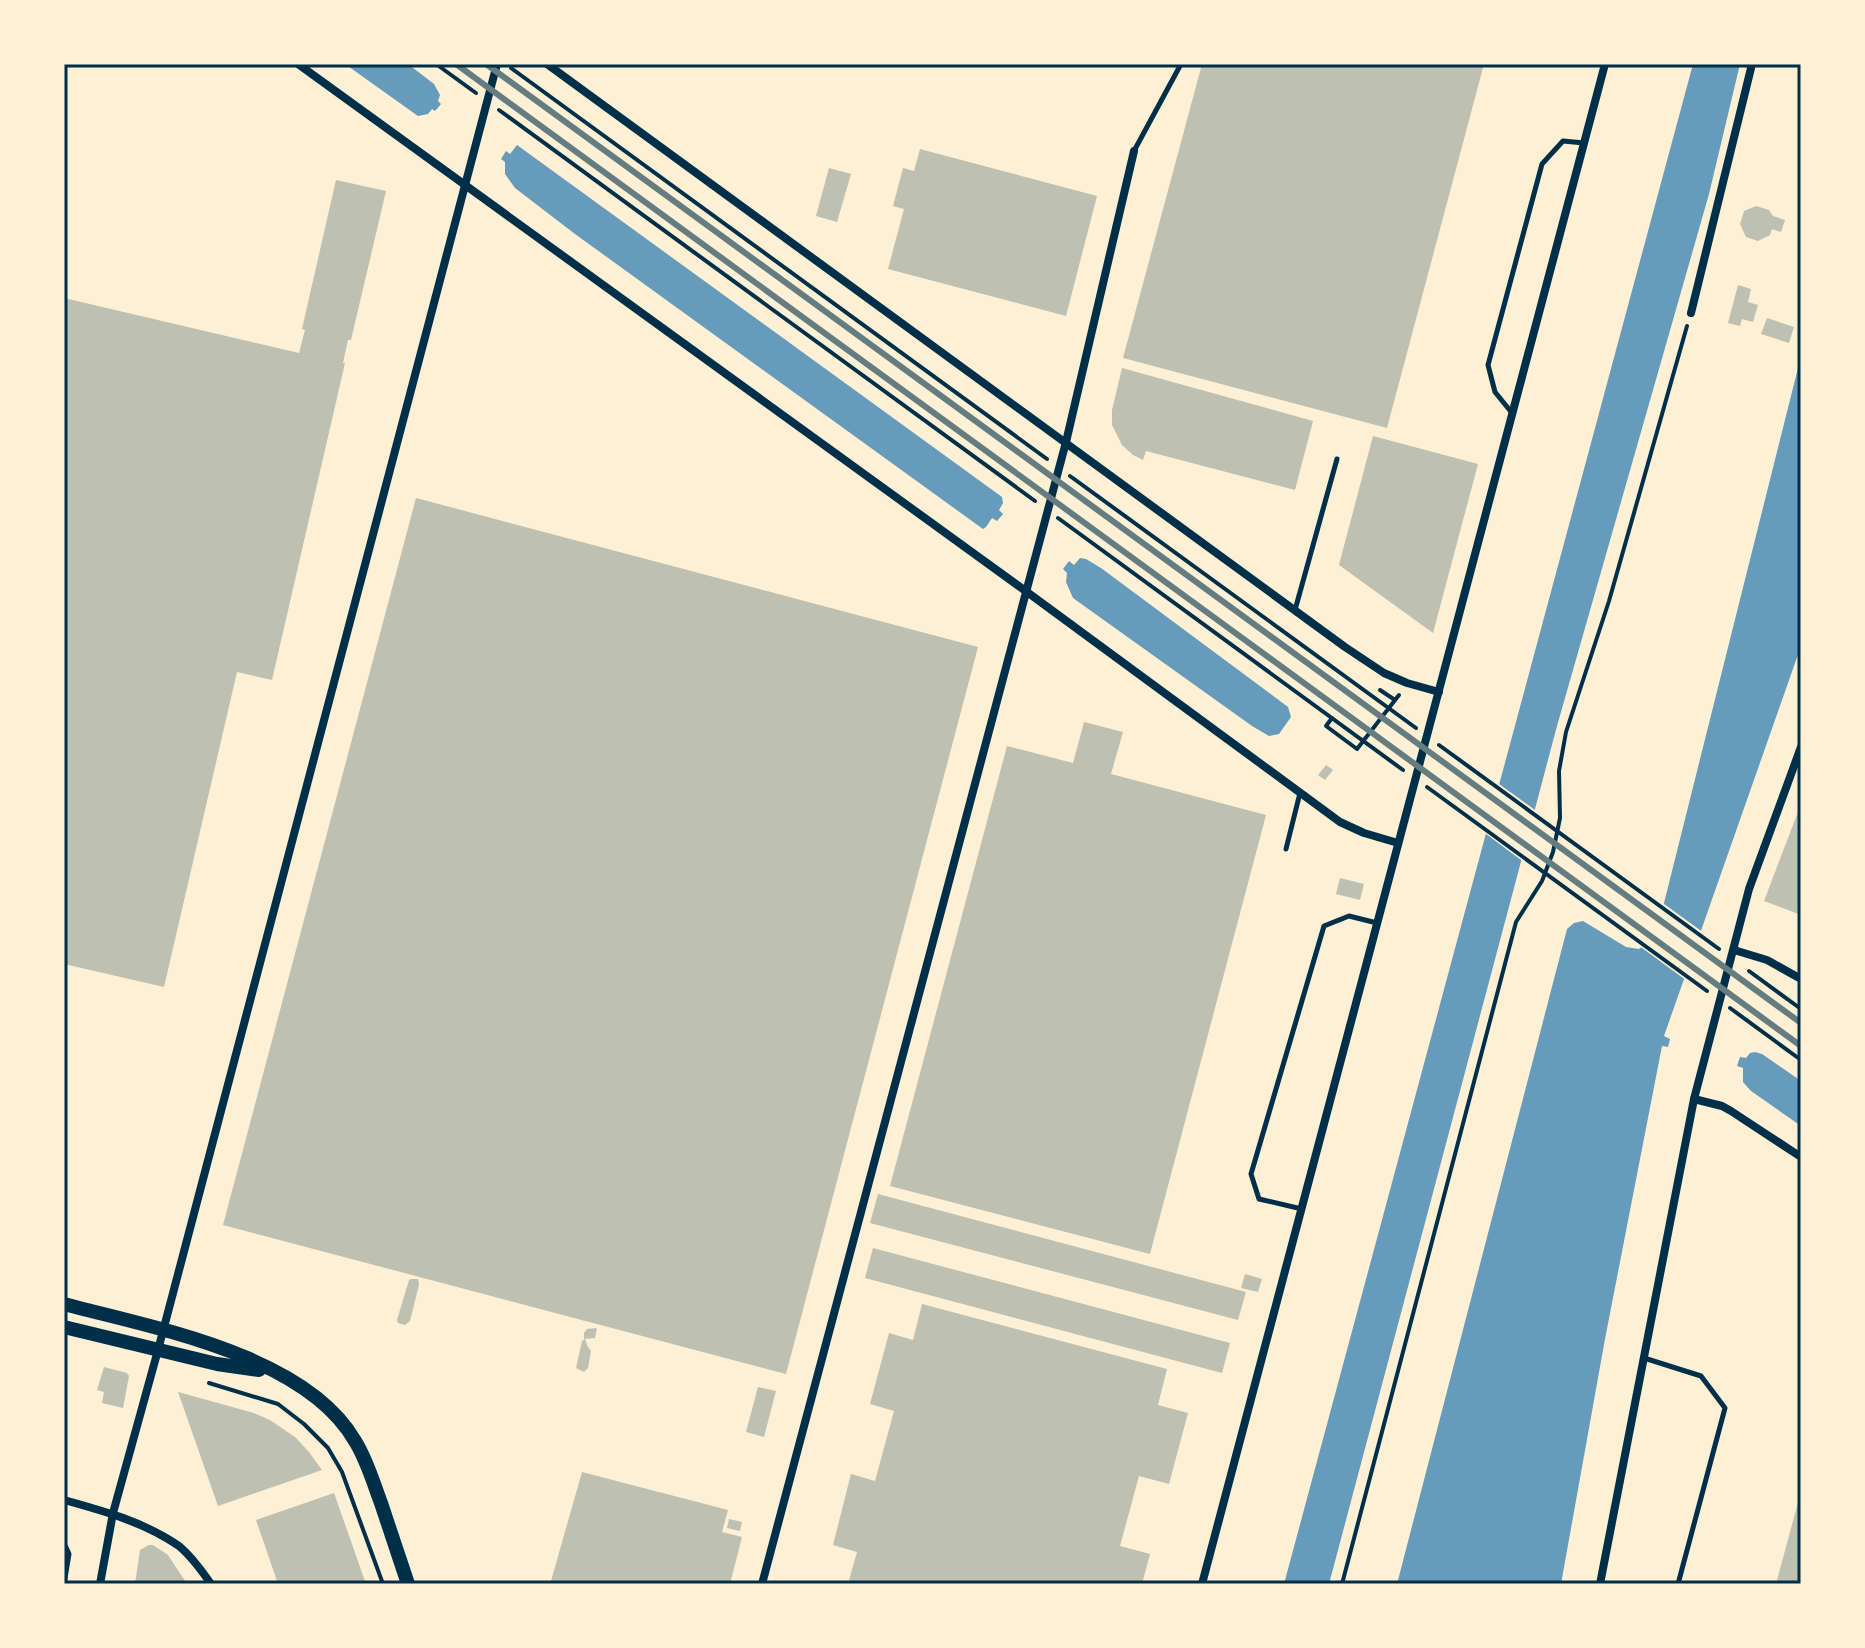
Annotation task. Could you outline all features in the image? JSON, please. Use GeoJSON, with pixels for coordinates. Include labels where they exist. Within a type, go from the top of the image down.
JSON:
{"type":"FeatureCollection","features":[{"type":"Feature","properties":{"kind":"street"},"geometry":{"type":"LineString","coordinates":[[298,64],[1300,792],[1351,828],[1398,843]]}},
{"type":"Feature","properties":{"kind":"street"},"geometry":{"type":"LineString","coordinates":[[100,1584],[113,1513],[497,64]]}},
{"type":"Feature","properties":{"kind":"street"},"geometry":{"type":"LineString","coordinates":[[547,64],[1345,647],[1384,673],[1439,692]]}},
{"type":"Feature","properties":{"kind":"street"},"geometry":{"type":"LineString","coordinates":[[1202,1584],[1605,64]]}},
{"type":"Feature","properties":{"kind":"street"},"geometry":{"type":"LineString","coordinates":[[1691,313],[1752,64]]}},
{"type":"Feature","properties":{"kind":"street"},"geometry":{"type":"LineString","coordinates":[[762,1584],[1066,442],[1134,151]]}},
{"type":"Feature","properties":{"kind":"street"},"geometry":{"type":"LineString","coordinates":[[1600,1584],[1694,1099],[1729,952],[1801,747]]}},
{"type":"Feature","properties":{"kind":"street"},"geometry":{"type":"LineString","coordinates":[[1729,952],[1767,960],[1801,979]]}},
{"type":"Feature","properties":{"kind":"street"},"geometry":{"type":"LineString","coordinates":[[1694,1099],[1722,1106],[1801,1157]]}},
{"type":"Feature","properties":{"kind":"street"},"geometry":{"type":"LineString","coordinates":[[64,1304],[222,1348],[277,1373],[313,1394],[337,1416],[355,1440],[368,1467],[408,1584]]}},
{"type":"Feature","properties":{"kind":"street"},"geometry":{"type":"LineString","coordinates":[[64,1327],[217,1364],[277,1373]]}},
{"type":"Feature","properties":{"kind":"street"},"geometry":{"type":"LineString","coordinates":[[64,1500],[113,1513],[181,1548],[211,1584]]}},
{"type":"Feature","properties":{"kind":"lane"},"geometry":{"type":"LineString","coordinates":[[1134,151],[1181,64]]}},
{"type":"Feature","properties":{"kind":"lane"},"geometry":{"type":"LineString","coordinates":[[1513,413],[1495,392],[1488,365],[1542,164],[1563,141],[1584,143]]}},
{"type":"Feature","properties":{"kind":"lane"},"geometry":{"type":"LineString","coordinates":[[1295,611],[1337,459]]}},
{"type":"Feature","properties":{"kind":"lane"},"geometry":{"type":"LineString","coordinates":[[1286,849],[1300,792]]}},
{"type":"Feature","properties":{"kind":"lane"},"geometry":{"type":"LineString","coordinates":[[1302,1209],[1259,1199],[1251,1174],[1324,926],[1349,916],[1377,923]]}},
{"type":"Feature","properties":{"kind":"lane"},"geometry":{"type":"LineString","coordinates":[[1643,1358],[1701,1376],[1725,1408],[1678,1584]]}},
{"type":"Feature","properties":{"kind":"lane"},"geometry":{"type":"LineString","coordinates":[[64,1543],[69,1554],[64,1584]]}},
{"type":"Feature","properties":{"kind":"path"},"geometry":{"type":"LineString","coordinates":[[436,64],[1042,506]]}},
{"type":"Feature","properties":{"kind":"path"},"geometry":{"type":"LineString","coordinates":[[506,64],[1048,459]]}},
{"type":"Feature","properties":{"kind":"path"},"geometry":{"type":"LineString","coordinates":[[1342,1584],[1516,922],[1542,881],[1553,852],[1560,818],[1559,771],[1566,732],[1609,601],[1691,313]]}},
{"type":"Feature","properties":{"kind":"path"},"geometry":{"type":"LineString","coordinates":[[1060,468],[1422,732]]}},
{"type":"Feature","properties":{"kind":"path"},"geometry":{"type":"LineString","coordinates":[[1055,516],[1408,774]]}},
{"type":"Feature","properties":{"kind":"path"},"geometry":{"type":"LineString","coordinates":[[1332,718],[1326,726],[1357,749],[1395,698],[1382,691]]}},
{"type":"Feature","properties":{"kind":"path"},"geometry":{"type":"LineString","coordinates":[[1434,741],[1729,952]]}},
{"type":"Feature","properties":{"kind":"path"},"geometry":{"type":"LineString","coordinates":[[1421,783],[1714,997]]}},
{"type":"Feature","properties":{"kind":"path"},"geometry":{"type":"LineString","coordinates":[[1738,963],[1801,1009]]}},
{"type":"Feature","properties":{"kind":"path"},"geometry":{"type":"LineString","coordinates":[[1727,1006],[1801,1060]]}},
{"type":"Feature","properties":{"kind":"path"},"geometry":{"type":"LineString","coordinates":[[196,1379],[278,1404],[328,1448],[342,1472],[383,1584]]}},
{"type":"Feature","properties":{"kind":"water"},"geometry":{"type":"Polygon","coordinates":[[[345,64],[408,64],[434,84],[441,104],[435,111],[432,109],[428,114],[418,116],[345,64]]]}},
{"type":"Feature","properties":{"kind":"water"},"geometry":{"type":"Polygon","coordinates":[[[1693,64],[1740,64],[1709,194],[1557,726],[1329,1584],[1284,1584],[1693,64]]]}},
{"type":"Feature","properties":{"kind":"water"},"geometry":{"type":"Polygon","coordinates":[[[517,145],[1002,497],[999,510],[1003,514],[997,521],[992,518],[983,529],[575,234],[515,188],[505,174],[505,162],[501,159],[506,151],[510,154],[517,145]]]}},
{"type":"Feature","properties":{"kind":"water"},"geometry":{"type":"Polygon","coordinates":[[[1801,356],[1801,646],[1664,1036],[1670,1039],[1668,1047],[1662,1046],[1561,1584],[1397,1584],[1567,929],[1583,921],[1626,947],[1639,949],[1646,944],[1660,919],[1801,356]]]}},
{"type":"Feature","properties":{"kind":"water"},"geometry":{"type":"Polygon","coordinates":[[[1080,558],[1101,568],[1288,707],[1291,717],[1279,734],[1269,736],[1252,726],[1073,598],[1066,582],[1067,573],[1063,569],[1069,561],[1074,565],[1080,558]]]}},
{"type":"Feature","properties":{"kind":"water"},"geometry":{"type":"Polygon","coordinates":[[[1755,1052],[1801,1081],[1801,1126],[1743,1082],[1743,1068],[1737,1066],[1740,1057],[1746,1058],[1755,1052]]]}},
{"type":"Feature","properties":{"kind":"pier"},"geometry":{"type":"Polygon","coordinates":[[[1495,781],[1539,813],[1525,863],[1482,831],[1495,781]]]}},
{"type":"Feature","properties":{"kind":"pier"},"geometry":{"type":"Polygon","coordinates":[[[1660,901],[1704,933],[1687,981],[1638,945],[1643,942],[1656,918],[1660,901]]]}},
{"type":"Feature","properties":{"kind":"building"},"geometry":{"type":"Polygon","coordinates":[[[1202,64],[1484,64],[1387,428],[1123,358],[1202,64]]]}},
{"type":"Feature","properties":{"kind":"building"},"geometry":{"type":"Polygon","coordinates":[[[920,149],[1097,196],[1066,316],[888,269],[904,209],[893,206],[903,168],[914,171],[920,149]]]}},
{"type":"Feature","properties":{"kind":"building"},"geometry":{"type":"Polygon","coordinates":[[[829,168],[851,174],[837,222],[816,216],[829,168]]]}},
{"type":"Feature","properties":{"kind":"building"},"geometry":{"type":"Polygon","coordinates":[[[336,180],[386,191],[351,340],[348,340],[272,680],[237,672],[164,987],[64,964],[64,298],[299,353],[336,180]]]}},
{"type":"Feature","properties":{"kind":"building"},"geometry":{"type":"Polygon","coordinates":[[[1756,206],[1785,220],[1781,232],[1772,229],[1770,235],[1758,241],[1746,237],[1740,224],[1744,211],[1756,206]]]}},
{"type":"Feature","properties":{"kind":"building"},"geometry":{"type":"Polygon","coordinates":[[[1738,285],[1751,289],[1748,302],[1758,305],[1753,322],[1742,319],[1740,326],[1728,323],[1738,285]]]}},
{"type":"Feature","properties":{"kind":"building"},"geometry":{"type":"Polygon","coordinates":[[[1767,318],[1794,327],[1789,343],[1761,334],[1767,318]]]}},
{"type":"Feature","properties":{"kind":"building"},"geometry":{"type":"Polygon","coordinates":[[[1122,368],[1313,421],[1295,490],[1146,451],[1143,460],[1133,455],[1122,445],[1112,425],[1112,410],[1122,368]]]}},
{"type":"Feature","properties":{"kind":"building"},"geometry":{"type":"Polygon","coordinates":[[[1373,436],[1478,464],[1433,633],[1339,565],[1373,436]]]}},
{"type":"Feature","properties":{"kind":"building"},"geometry":{"type":"Polygon","coordinates":[[[416,498],[978,647],[786,1374],[223,1225],[416,498]]]}},
{"type":"Feature","properties":{"kind":"building"},"geometry":{"type":"Polygon","coordinates":[[[1084,722],[1123,732],[1111,774],[1266,815],[1150,1254],[890,1186],[1007,746],[1073,763],[1084,722]]]}},
{"type":"Feature","properties":{"kind":"building"},"geometry":{"type":"Polygon","coordinates":[[[1326,765],[1333,770],[1325,780],[1318,775],[1326,765]]]}},
{"type":"Feature","properties":{"kind":"building"},"geometry":{"type":"Polygon","coordinates":[[[1801,804],[1801,915],[1764,901],[1801,804]]]}},
{"type":"Feature","properties":{"kind":"building"},"geometry":{"type":"Polygon","coordinates":[[[1340,878],[1364,884],[1360,900],[1336,894],[1340,878]]]}},
{"type":"Feature","properties":{"kind":"building"},"geometry":{"type":"Polygon","coordinates":[[[878,1194],[1246,1292],[1238,1320],[870,1223],[878,1194]]]}},
{"type":"Feature","properties":{"kind":"building"},"geometry":{"type":"Polygon","coordinates":[[[873,1248],[1230,1343],[1222,1373],[865,1278],[873,1248]]]}},
{"type":"Feature","properties":{"kind":"building"},"geometry":{"type":"Polygon","coordinates":[[[1245,1274],[1262,1279],[1258,1292],[1241,1288],[1245,1274]]]}},
{"type":"Feature","properties":{"kind":"building"},"geometry":{"type":"Polygon","coordinates":[[[411,1279],[418,1279],[419,1285],[410,1321],[405,1325],[397,1320],[411,1279]]]}},
{"type":"Feature","properties":{"kind":"building"},"geometry":{"type":"Polygon","coordinates":[[[922,1304],[1167,1369],[1158,1405],[1188,1413],[1169,1484],[1139,1476],[1120,1546],[1150,1554],[1142,1584],[848,1584],[857,1552],[833,1545],[851,1474],[875,1481],[894,1411],[870,1404],[889,1333],[913,1340],[922,1304]]]}},
{"type":"Feature","properties":{"kind":"building"},"geometry":{"type":"Polygon","coordinates":[[[597,1328],[595,1338],[584,1339],[587,1329],[597,1328]]]}},
{"type":"Feature","properties":{"kind":"building"},"geometry":{"type":"Polygon","coordinates":[[[585,1339],[591,1351],[588,1368],[584,1372],[576,1368],[585,1339]]]}},
{"type":"Feature","properties":{"kind":"building"},"geometry":{"type":"Polygon","coordinates":[[[104,1367],[129,1376],[123,1408],[102,1403],[104,1392],[97,1390],[104,1367]]]}},
{"type":"Feature","properties":{"kind":"building"},"geometry":{"type":"Polygon","coordinates":[[[758,1387],[776,1391],[764,1437],[746,1432],[758,1387]]]}},
{"type":"Feature","properties":{"kind":"building"},"geometry":{"type":"Polygon","coordinates":[[[178,1392],[270,1420],[295,1437],[322,1470],[218,1506],[178,1392]]]}},
{"type":"Feature","properties":{"kind":"building"},"geometry":{"type":"Polygon","coordinates":[[[582,1472],[728,1510],[722,1532],[742,1537],[730,1584],[552,1584],[582,1472]]]}},
{"type":"Feature","properties":{"kind":"building"},"geometry":{"type":"Polygon","coordinates":[[[334,1493],[366,1584],[278,1584],[256,1520],[334,1493]]]}},
{"type":"Feature","properties":{"kind":"building"},"geometry":{"type":"Polygon","coordinates":[[[1800,1495],[1801,1584],[1776,1584],[1800,1495]]]}},
{"type":"Feature","properties":{"kind":"building"},"geometry":{"type":"Polygon","coordinates":[[[729,1519],[742,1522],[740,1531],[727,1528],[729,1519]]]}},
{"type":"Feature","properties":{"kind":"building"},"geometry":{"type":"Polygon","coordinates":[[[149,1545],[168,1555],[187,1584],[135,1584],[140,1550],[149,1545]]]}},
{"type":"Feature","properties":{"kind":"railway"},"geometry":{"type":"LineString","coordinates":[[456,64],[1801,1046]]}},
{"type":"Feature","properties":{"kind":"railway"},"geometry":{"type":"LineString","coordinates":[[486,64],[1801,1023]]}}]}
